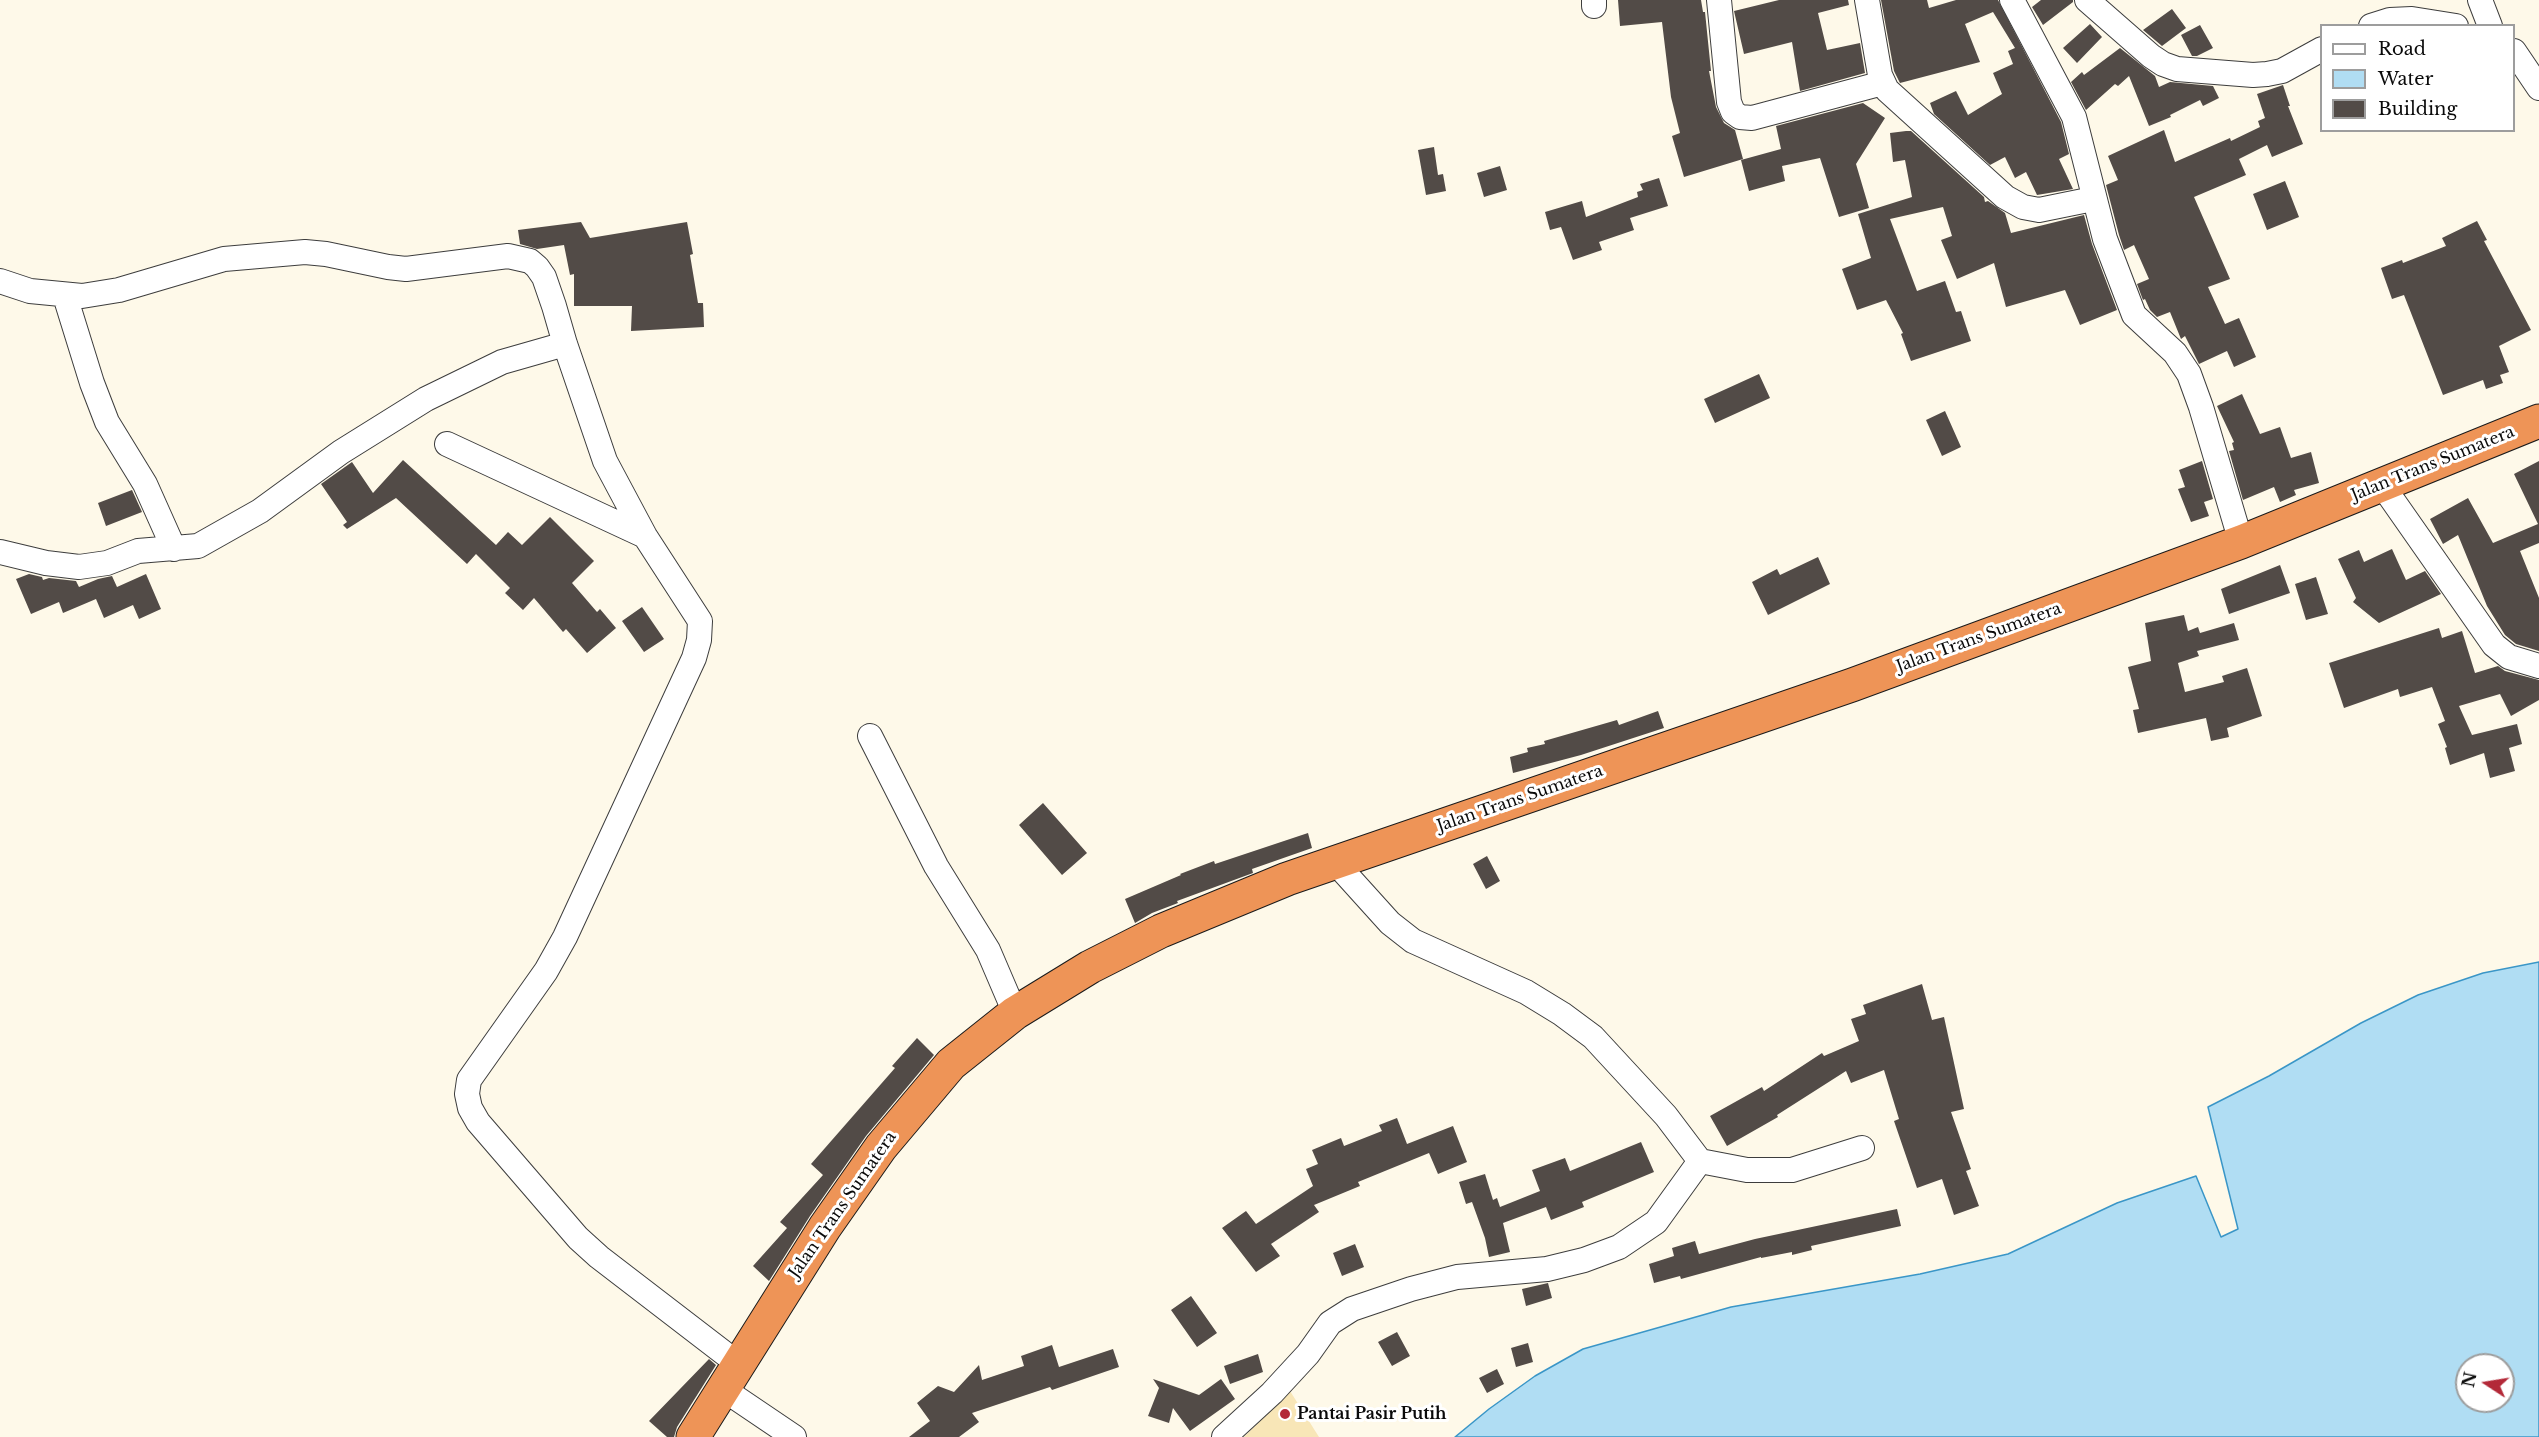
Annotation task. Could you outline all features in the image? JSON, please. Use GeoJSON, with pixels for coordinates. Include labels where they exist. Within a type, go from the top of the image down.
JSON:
{"type":"FeatureCollection","features":[{"type":"Feature","properties":{"kind":"highway","name":"Jalan Trans Sumatera"},"geometry":{"type":"LineString","coordinates":[[693,1437],[825,1227],[881,1147],[951,1064],[1015,1013],[1090,968],[1161,931],[1287,879],[1852,685],[2241,542],[2539,421]]}},
{"type":"Feature","properties":{"kind":"street"},"geometry":{"type":"LineString","coordinates":[[1719,0],[1729,102],[1733,112],[1740,117],[1752,118],[1883,84]]}},
{"type":"Feature","properties":{"kind":"street"},"geometry":{"type":"LineString","coordinates":[[1867,0],[1883,84],[1892,95],[2015,204],[2039,210],[2093,199]]}},
{"type":"Feature","properties":{"kind":"street"},"geometry":{"type":"LineString","coordinates":[[2012,0],[2074,117],[2084,151],[2093,199],[2118,277],[2134,315],[2175,353],[2189,374],[2241,542]]}},
{"type":"Feature","properties":{"kind":"street"},"geometry":{"type":"LineString","coordinates":[[2087,0],[2151,56],[2177,69],[2267,74],[2282,71],[2320,50]]}},
{"type":"Feature","properties":{"kind":"street"},"geometry":{"type":"LineString","coordinates":[[2480,0],[2489,24]]}},
{"type":"Feature","properties":{"kind":"street"},"geometry":{"type":"LineString","coordinates":[[2377,24],[2390,20],[2412,19],[2443,24]]}},
{"type":"Feature","properties":{"kind":"street"},"geometry":{"type":"LineString","coordinates":[[2515,52],[2539,88]]}},
{"type":"Feature","properties":{"kind":"street"},"geometry":{"type":"LineString","coordinates":[[0,281],[30,291],[65,296],[102,294],[224,259],[275,253],[326,254],[406,269],[508,256],[530,261],[544,277],[605,461],[645,537],[700,621],[699,640],[694,658],[565,937],[546,971],[469,1080],[467,1094],[470,1108],[478,1122],[578,1238],[794,1437]]}},
{"type":"Feature","properties":{"kind":"street"},"geometry":{"type":"LineString","coordinates":[[65,296],[92,383],[107,422],[145,484],[174,549]]}},
{"type":"Feature","properties":{"kind":"street"},"geometry":{"type":"LineString","coordinates":[[0,552],[46,563],[80,567],[107,563],[138,551],[198,546],[260,511],[341,452],[426,399],[502,362],[565,344]]}},
{"type":"Feature","properties":{"kind":"street"},"geometry":{"type":"LineString","coordinates":[[447,444],[645,537]]}},
{"type":"Feature","properties":{"kind":"street"},"geometry":{"type":"LineString","coordinates":[[2382,485],[2494,645],[2509,657],[2539,666]]}},
{"type":"Feature","properties":{"kind":"street"},"geometry":{"type":"LineString","coordinates":[[870,736],[936,866],[988,950],[1015,1013]]}},
{"type":"Feature","properties":{"kind":"street"},"geometry":{"type":"LineString","coordinates":[[1335,861],[1390,923],[1413,940],[1526,992],[1562,1014],[1593,1037],[1666,1116],[1700,1161],[1747,1170],[1792,1170],[1862,1148]]}},
{"type":"Feature","properties":{"kind":"street"},"geometry":{"type":"LineString","coordinates":[[1224,1437],[1308,1354],[1330,1323],[1352,1309],[1457,1277],[1546,1269],[1584,1260],[1619,1247],[1656,1221],[1700,1161]]}},
{"type":"Feature","properties":{"kind":"sand","name":"Pantai Pasir Putih"},"geometry":{"type":"Polygon","coordinates":[[[1290,1391],[1319,1437],[1244,1437],[1290,1391]]]}},
{"type":"Feature","properties":{"kind":"water"},"geometry":{"type":"Polygon","coordinates":[[[2539,962],[2539,1437],[1455,1437],[1535,1376],[1583,1349],[1731,1307],[1920,1274],[2008,1254],[2117,1203],[2196,1176],[2221,1237],[2238,1229],[2208,1107],[2269,1076],[2361,1023],[2418,995],[2483,973],[2539,962]]]}},
{"type":"Feature","properties":{"kind":"building"},"geometry":{"type":"Polygon","coordinates":[[[1618,0],[1701,0],[1703,12],[1705,12],[1711,71],[1709,71],[1716,107],[1724,123],[1735,130],[1743,159],[1684,177],[1672,136],[1680,133],[1671,97],[1662,22],[1620,26],[1618,0]]]}},
{"type":"Feature","properties":{"kind":"building"},"geometry":{"type":"Polygon","coordinates":[[[1779,0],[1848,0],[1849,5],[1818,13],[1827,50],[1860,43],[1865,73],[1800,91],[1792,42],[1744,54],[1734,11],[1779,0]]]}},
{"type":"Feature","properties":{"kind":"building"},"geometry":{"type":"Polygon","coordinates":[[[1881,0],[1927,0],[1929,8],[1956,0],[1998,0],[2061,122],[2069,154],[2059,159],[2073,189],[2037,195],[2026,172],[2015,178],[2005,157],[1990,165],[1934,114],[1930,103],[1956,91],[1968,115],[2002,94],[1993,73],[2013,64],[2008,51],[2015,48],[1993,12],[1965,24],[1980,62],[1900,83],[1894,71],[1881,0]]]}},
{"type":"Feature","properties":{"kind":"building"},"geometry":{"type":"Polygon","coordinates":[[[2041,0],[2073,0],[2073,2],[2043,25],[2032,7],[2041,0]]]}},
{"type":"Feature","properties":{"kind":"building"},"geometry":{"type":"Polygon","coordinates":[[[2172,9],[2186,28],[2162,46],[2143,30],[2172,9]]]}},
{"type":"Feature","properties":{"kind":"building"},"geometry":{"type":"Polygon","coordinates":[[[2090,24],[2102,37],[2077,63],[2063,48],[2090,24]]]}},
{"type":"Feature","properties":{"kind":"building"},"geometry":{"type":"Polygon","coordinates":[[[2200,25],[2213,48],[2192,56],[2181,35],[2200,25]]]}},
{"type":"Feature","properties":{"kind":"building"},"geometry":{"type":"Polygon","coordinates":[[[2120,48],[2155,76],[2159,87],[2170,82],[2213,86],[2219,98],[2203,106],[2200,100],[2170,115],[2171,117],[2149,126],[2129,76],[2118,86],[2115,84],[2086,110],[2071,82],[2082,72],[2084,75],[2120,48]]]}},
{"type":"Feature","properties":{"kind":"building"},"geometry":{"type":"Polygon","coordinates":[[[2283,85],[2290,106],[2288,106],[2303,144],[2272,157],[2267,145],[2239,159],[2246,175],[2194,197],[2230,279],[2208,287],[2225,324],[2239,318],[2256,357],[2234,367],[2227,351],[2199,364],[2185,336],[2181,339],[2170,312],[2157,317],[2150,310],[2145,299],[2143,300],[2137,284],[2149,279],[2134,245],[2124,250],[2119,235],[2106,185],[2118,180],[2108,156],[2164,130],[2175,162],[2230,138],[2231,141],[2260,127],[2258,121],[2265,118],[2257,94],[2283,85]]]}},
{"type":"Feature","properties":{"kind":"building"},"geometry":{"type":"Polygon","coordinates":[[[1863,103],[1885,118],[1856,164],[1869,208],[1839,217],[1820,158],[1782,166],[1785,181],[1749,191],[1741,160],[1781,149],[1776,126],[1863,103]]]}},
{"type":"Feature","properties":{"kind":"building"},"geometry":{"type":"Polygon","coordinates":[[[1911,131],[1984,197],[1985,202],[1988,201],[2005,213],[2011,233],[2084,215],[2092,244],[2117,310],[2080,325],[2065,290],[2006,307],[1994,263],[1957,279],[1941,240],[1952,236],[1943,207],[1890,219],[1917,291],[1945,281],[1956,312],[1961,311],[1971,341],[1911,361],[1901,334],[1903,333],[1886,300],[1857,310],[1842,269],[1871,258],[1858,214],[1912,197],[1905,160],[1893,162],[1890,133],[1911,131]]]}},
{"type":"Feature","properties":{"kind":"building"},"geometry":{"type":"Polygon","coordinates":[[[1434,147],[1438,175],[1443,174],[1446,191],[1426,195],[1418,150],[1434,147]]]}},
{"type":"Feature","properties":{"kind":"building"},"geometry":{"type":"Polygon","coordinates":[[[1500,166],[1507,190],[1484,197],[1477,173],[1500,166]]]}},
{"type":"Feature","properties":{"kind":"building"},"geometry":{"type":"Polygon","coordinates":[[[1659,178],[1668,206],[1630,218],[1634,230],[1599,242],[1602,250],[1573,260],[1561,227],[1550,230],[1545,212],[1582,201],[1586,217],[1638,197],[1637,192],[1643,190],[1640,184],[1659,178]]]}},
{"type":"Feature","properties":{"kind":"building"},"geometry":{"type":"Polygon","coordinates":[[[2285,181],[2299,217],[2267,230],[2253,194],[2285,181]]]}},
{"type":"Feature","properties":{"kind":"building"},"geometry":{"type":"Polygon","coordinates":[[[2477,221],[2487,240],[2484,241],[2531,330],[2499,346],[2509,372],[2500,375],[2503,383],[2486,389],[2483,380],[2443,395],[2404,295],[2392,299],[2381,268],[2402,260],[2403,263],[2446,246],[2442,238],[2477,221]]]}},
{"type":"Feature","properties":{"kind":"building"},"geometry":{"type":"Polygon","coordinates":[[[581,222],[590,238],[687,222],[698,303],[703,303],[704,327],[631,331],[632,306],[574,306],[574,274],[570,275],[564,245],[537,249],[520,244],[518,230],[581,222]]]}},
{"type":"Feature","properties":{"kind":"building"},"geometry":{"type":"Polygon","coordinates":[[[1759,374],[1770,398],[1715,423],[1704,399],[1759,374]]]}},
{"type":"Feature","properties":{"kind":"building"},"geometry":{"type":"Polygon","coordinates":[[[2242,394],[2260,434],[2280,427],[2291,458],[2311,452],[2319,483],[2294,490],[2296,495],[2280,502],[2274,487],[2243,500],[2229,451],[2234,450],[2232,443],[2234,442],[2217,406],[2242,394]]]}},
{"type":"Feature","properties":{"kind":"building"},"geometry":{"type":"Polygon","coordinates":[[[1945,411],[1961,447],[1942,456],[1926,420],[1945,411]]]}},
{"type":"Feature","properties":{"kind":"building"},"geometry":{"type":"Polygon","coordinates":[[[403,460],[496,545],[508,532],[522,545],[550,517],[594,561],[572,583],[597,612],[600,609],[616,628],[587,653],[566,629],[563,632],[534,598],[523,610],[505,593],[510,588],[476,554],[467,564],[396,498],[347,529],[343,525],[347,522],[321,484],[352,462],[373,493],[403,460]]]}},
{"type":"Feature","properties":{"kind":"building"},"geometry":{"type":"Polygon","coordinates":[[[2202,461],[2213,499],[2204,502],[2209,516],[2191,522],[2178,489],[2185,487],[2179,470],[2202,461]]]}},
{"type":"Feature","properties":{"kind":"building"},"geometry":{"type":"Polygon","coordinates":[[[2539,461],[2539,543],[2520,551],[2539,598],[2539,651],[2516,644],[2505,635],[2487,606],[2458,535],[2443,544],[2430,519],[2468,498],[2493,543],[2538,524],[2514,474],[2539,461]]]}},
{"type":"Feature","properties":{"kind":"building"},"geometry":{"type":"Polygon","coordinates":[[[132,490],[142,512],[106,526],[98,503],[132,490]]]}},
{"type":"Feature","properties":{"kind":"building"},"geometry":{"type":"Polygon","coordinates":[[[2392,549],[2406,580],[2425,571],[2441,594],[2379,623],[2353,602],[2356,598],[2338,559],[2359,550],[2364,562],[2392,549]]]}},
{"type":"Feature","properties":{"kind":"building"},"geometry":{"type":"Polygon","coordinates":[[[1818,557],[1830,584],[1768,615],[1752,582],[1777,569],[1780,575],[1818,557]]]}},
{"type":"Feature","properties":{"kind":"building"},"geometry":{"type":"Polygon","coordinates":[[[2280,565],[2290,593],[2229,614],[2221,589],[2280,565]]]}},
{"type":"Feature","properties":{"kind":"building"},"geometry":{"type":"Polygon","coordinates":[[[29,574],[42,577],[43,580],[49,578],[76,581],[79,587],[112,576],[117,587],[146,574],[161,609],[139,619],[133,605],[104,618],[96,599],[63,613],[59,602],[31,614],[16,579],[29,574]]]}},
{"type":"Feature","properties":{"kind":"building"},"geometry":{"type":"Polygon","coordinates":[[[2316,577],[2328,614],[2306,620],[2295,584],[2316,577]]]}},
{"type":"Feature","properties":{"kind":"building"},"geometry":{"type":"Polygon","coordinates":[[[642,607],[664,639],[644,652],[622,621],[642,607]]]}},
{"type":"Feature","properties":{"kind":"building"},"geometry":{"type":"Polygon","coordinates":[[[2184,615],[2188,631],[2198,627],[2200,633],[2234,623],[2239,640],[2197,651],[2199,656],[2178,663],[2185,692],[2224,682],[2222,676],[2247,668],[2262,716],[2227,728],[2229,737],[2211,741],[2206,718],[2138,733],[2133,710],[2139,709],[2128,667],[2151,661],[2145,623],[2184,615]]]}},
{"type":"Feature","properties":{"kind":"building"},"geometry":{"type":"Polygon","coordinates":[[[2439,628],[2442,638],[2462,631],[2475,673],[2498,666],[2505,671],[2539,680],[2539,700],[2511,716],[2500,694],[2459,706],[2472,735],[2517,724],[2522,744],[2509,748],[2515,771],[2490,778],[2484,753],[2450,765],[2445,748],[2447,747],[2438,724],[2445,721],[2432,687],[2400,697],[2398,689],[2344,708],[2329,663],[2439,628]]]}},
{"type":"Feature","properties":{"kind":"building"},"geometry":{"type":"Polygon","coordinates":[[[1658,711],[1664,728],[1581,755],[1513,773],[1510,757],[1528,752],[1527,748],[1617,720],[1619,725],[1658,711]]]}},
{"type":"Feature","properties":{"kind":"building"},"geometry":{"type":"Polygon","coordinates":[[[1043,803],[1087,853],[1062,875],[1019,825],[1043,803]]]}},
{"type":"Feature","properties":{"kind":"building"},"geometry":{"type":"Polygon","coordinates":[[[1308,833],[1312,848],[1252,869],[1253,873],[1177,901],[1178,903],[1152,913],[1135,923],[1125,899],[1214,861],[1215,864],[1308,833]]]}},
{"type":"Feature","properties":{"kind":"building"},"geometry":{"type":"Polygon","coordinates":[[[1487,856],[1500,881],[1486,889],[1473,864],[1487,856]]]}},
{"type":"Feature","properties":{"kind":"building"},"geometry":{"type":"Polygon","coordinates":[[[1922,984],[1932,1020],[1944,1017],[1964,1109],[1951,1112],[1971,1169],[1966,1171],[1979,1206],[1954,1215],[1942,1179],[1917,1188],[1894,1121],[1899,1119],[1884,1070],[1851,1083],[1846,1071],[1777,1115],[1778,1117],[1727,1146],[1710,1116],[1762,1087],[1764,1091],[1822,1053],[1824,1056],[1859,1041],[1851,1019],[1866,1014],[1863,1005],[1922,984]]]}},
{"type":"Feature","properties":{"kind":"building"},"geometry":{"type":"Polygon","coordinates":[[[917,1038],[934,1055],[866,1136],[810,1216],[769,1281],[753,1266],[787,1228],[780,1222],[823,1175],[811,1164],[895,1068],[892,1066],[917,1038]]]}},
{"type":"Feature","properties":{"kind":"building"},"geometry":{"type":"Polygon","coordinates":[[[1397,1118],[1407,1144],[1453,1126],[1467,1162],[1438,1174],[1429,1153],[1358,1182],[1360,1186],[1314,1205],[1319,1212],[1271,1244],[1280,1256],[1256,1272],[1222,1228],[1246,1211],[1256,1224],[1313,1186],[1306,1169],[1318,1164],[1312,1150],[1341,1138],[1344,1146],[1382,1131],[1379,1125],[1397,1118]]]}},
{"type":"Feature","properties":{"kind":"building"},"geometry":{"type":"Polygon","coordinates":[[[1641,1142],[1654,1172],[1582,1202],[1584,1207],[1551,1220],[1546,1207],[1503,1223],[1510,1252],[1489,1257],[1472,1202],[1466,1204],[1459,1182],[1485,1174],[1493,1200],[1497,1198],[1500,1207],[1540,1191],[1532,1170],[1565,1158],[1570,1171],[1641,1142]]]}},
{"type":"Feature","properties":{"kind":"building"},"geometry":{"type":"Polygon","coordinates":[[[1897,1209],[1901,1226],[1811,1246],[1812,1250],[1792,1255],[1792,1252],[1761,1257],[1681,1279],[1680,1276],[1654,1283],[1649,1264],[1674,1256],[1672,1248],[1695,1241],[1699,1254],[1755,1239],[1897,1209]]]}},
{"type":"Feature","properties":{"kind":"building"},"geometry":{"type":"Polygon","coordinates":[[[1355,1244],[1364,1267],[1342,1276],[1333,1253],[1355,1244]]]}},
{"type":"Feature","properties":{"kind":"building"},"geometry":{"type":"Polygon","coordinates":[[[1548,1283],[1552,1298],[1526,1306],[1522,1289],[1548,1283]]]}},
{"type":"Feature","properties":{"kind":"building"},"geometry":{"type":"Polygon","coordinates":[[[1191,1296],[1217,1333],[1197,1347],[1171,1310],[1191,1296]]]}},
{"type":"Feature","properties":{"kind":"building"},"geometry":{"type":"Polygon","coordinates":[[[1397,1332],[1410,1356],[1392,1366],[1378,1342],[1397,1332]]]}},
{"type":"Feature","properties":{"kind":"building"},"geometry":{"type":"Polygon","coordinates":[[[1528,1343],[1533,1362],[1516,1367],[1511,1348],[1528,1343]]]}},
{"type":"Feature","properties":{"kind":"building"},"geometry":{"type":"Polygon","coordinates":[[[1052,1345],[1059,1367],[1113,1349],[1119,1367],[1052,1390],[1050,1387],[972,1413],[979,1422],[959,1437],[909,1437],[930,1421],[917,1403],[938,1386],[954,1392],[979,1365],[982,1380],[1024,1366],[1021,1356],[1052,1345]]]}},
{"type":"Feature","properties":{"kind":"building"},"geometry":{"type":"Polygon","coordinates":[[[1258,1354],[1263,1372],[1230,1384],[1224,1366],[1258,1354]]]}},
{"type":"Feature","properties":{"kind":"building"},"geometry":{"type":"Polygon","coordinates":[[[709,1359],[716,1365],[677,1427],[674,1437],[667,1437],[649,1421],[709,1359]]]}},
{"type":"Feature","properties":{"kind":"building"},"geometry":{"type":"Polygon","coordinates":[[[1497,1369],[1504,1384],[1487,1393],[1479,1378],[1497,1369]]]}},
{"type":"Feature","properties":{"kind":"building"},"geometry":{"type":"Polygon","coordinates":[[[1153,1379],[1199,1395],[1221,1379],[1235,1399],[1190,1431],[1173,1408],[1169,1423],[1148,1416],[1159,1388],[1153,1379]]]}},
{"type":"Feature","properties":{"kind":"place","name":"Pantai Pasir Putih"},"geometry":{"type":"Point","coordinates":[1285,1414]}}]}
